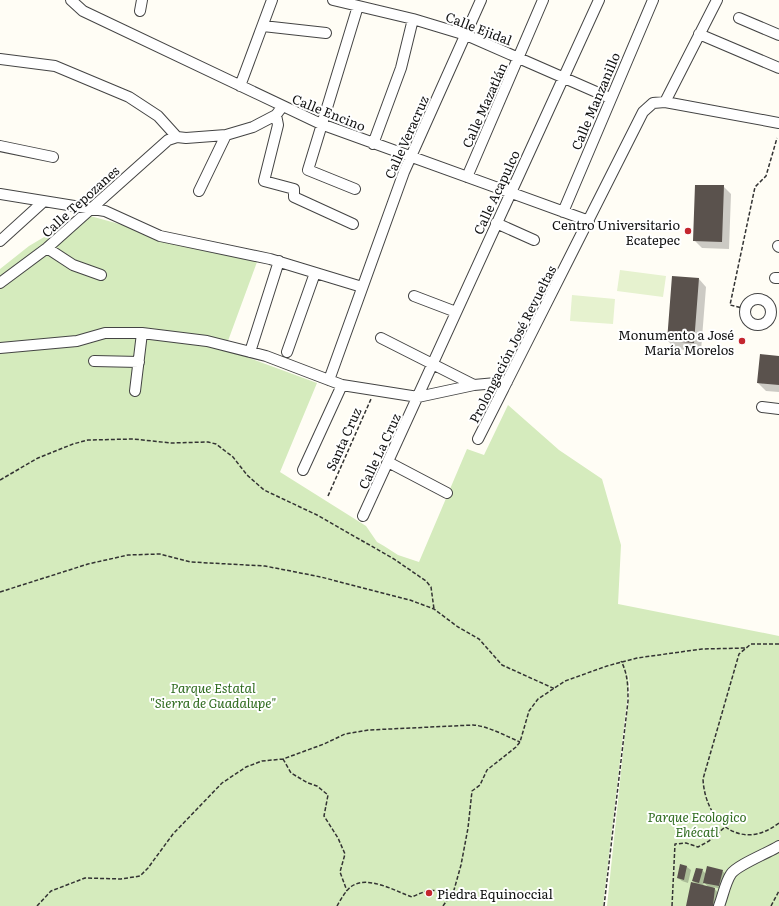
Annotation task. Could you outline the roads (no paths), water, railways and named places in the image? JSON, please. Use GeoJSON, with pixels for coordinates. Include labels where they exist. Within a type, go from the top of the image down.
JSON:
{"type":"FeatureCollection","features":[{"type":"Feature","properties":{"kind":"street","name":"Calle Encino"},"geometry":{"type":"LineString","coordinates":[[72,0],[83,11],[282,107],[321,124],[589,221]]}},
{"type":"Feature","properties":{"kind":"street"},"geometry":{"type":"LineString","coordinates":[[140,10],[142,0]]}},
{"type":"Feature","properties":{"kind":"street"},"geometry":{"type":"LineString","coordinates":[[240,86],[272,0]]}},
{"type":"Feature","properties":{"kind":"street","name":"Calle Ejidal"},"geometry":{"type":"LineString","coordinates":[[332,0],[413,19],[466,35],[610,98]]}},
{"type":"Feature","properties":{"kind":"street","name":"Calle Veracruz"},"geometry":{"type":"LineString","coordinates":[[329,380],[411,156],[481,0]]}},
{"type":"Feature","properties":{"kind":"street","name":"Calle Mazatlán"},"geometry":{"type":"LineString","coordinates":[[467,177],[543,0]]}},
{"type":"Feature","properties":{"kind":"street","name":"Calle Acapulco"},"geometry":{"type":"LineString","coordinates":[[418,397],[509,192],[564,78],[599,0]]}},
{"type":"Feature","properties":{"kind":"street","name":"Calle Manzanillo"},"geometry":{"type":"LineString","coordinates":[[562,212],[652,0]]}},
{"type":"Feature","properties":{"kind":"street"},"geometry":{"type":"LineString","coordinates":[[717,0],[665,102],[779,123]]}},
{"type":"Feature","properties":{"kind":"street"},"geometry":{"type":"LineString","coordinates":[[355,189],[308,170],[358,6]]}},
{"type":"Feature","properties":{"kind":"street"},"geometry":{"type":"LineString","coordinates":[[739,18],[779,35]]}},
{"type":"Feature","properties":{"kind":"street"},"geometry":{"type":"LineString","coordinates":[[373,144],[401,68],[413,19]]}},
{"type":"Feature","properties":{"kind":"street"},"geometry":{"type":"LineString","coordinates":[[263,26],[326,32]]}},
{"type":"Feature","properties":{"kind":"street"},"geometry":{"type":"LineString","coordinates":[[699,34],[779,68]]}},
{"type":"Feature","properties":{"kind":"street"},"geometry":{"type":"LineString","coordinates":[[0,59],[55,66],[129,97],[158,116],[177,137],[186,138],[226,135],[253,127],[276,115],[282,107]]}},
{"type":"Feature","properties":{"kind":"street","name":"Prolongación José Revueltas"},"geometry":{"type":"LineString","coordinates":[[478,439],[643,112],[653,103],[665,102]]}},
{"type":"Feature","properties":{"kind":"street"},"geometry":{"type":"LineString","coordinates":[[276,115],[278,125],[264,181],[294,189],[294,197],[353,224]]}},
{"type":"Feature","properties":{"kind":"street"},"geometry":{"type":"LineString","coordinates":[[199,191],[226,135]]}},
{"type":"Feature","properties":{"kind":"street","name":"Calle Tepozanes"},"geometry":{"type":"LineString","coordinates":[[0,283],[47,248],[168,140],[177,137]]}},
{"type":"Feature","properties":{"kind":"street"},"geometry":{"type":"LineString","coordinates":[[0,146],[53,157]]}},
{"type":"Feature","properties":{"kind":"street"},"geometry":{"type":"LineString","coordinates":[[0,194],[89,210],[105,211],[160,236],[279,262],[362,287]]}},
{"type":"Feature","properties":{"kind":"street"},"geometry":{"type":"LineString","coordinates":[[0,241],[43,202]]}},
{"type":"Feature","properties":{"kind":"street"},"geometry":{"type":"LineString","coordinates":[[496,223],[534,240]]}},
{"type":"Feature","properties":{"kind":"street"},"geometry":{"type":"LineString","coordinates":[[0,228],[12,230]]}},
{"type":"Feature","properties":{"kind":"street"},"geometry":{"type":"LineString","coordinates":[[47,248],[73,265],[101,275]]}},
{"type":"Feature","properties":{"kind":"street"},"geometry":{"type":"LineString","coordinates":[[250,352],[279,262]]}},
{"type":"Feature","properties":{"kind":"street"},"geometry":{"type":"LineString","coordinates":[[287,352],[315,273]]}},
{"type":"Feature","properties":{"kind":"street"},"geometry":{"type":"LineString","coordinates":[[414,296],[456,312]]}},
{"type":"Feature","properties":{"kind":"street"},"geometry":{"type":"LineString","coordinates":[[760,299],[768,303],[775,317],[765,323],[757,325],[749,321],[746,316],[746,309],[750,303],[760,299]]}},
{"type":"Feature","properties":{"kind":"street"},"geometry":{"type":"LineString","coordinates":[[0,348],[77,341],[105,333],[142,333],[207,341],[250,352],[342,385],[418,397],[474,385],[508,382]]}},
{"type":"Feature","properties":{"kind":"street"},"geometry":{"type":"LineString","coordinates":[[135,391],[142,333]]}},
{"type":"Feature","properties":{"kind":"street"},"geometry":{"type":"LineString","coordinates":[[381,338],[474,385]]}},
{"type":"Feature","properties":{"kind":"street"},"geometry":{"type":"LineString","coordinates":[[94,361],[139,362]]}},
{"type":"Feature","properties":{"kind":"street"},"geometry":{"type":"LineString","coordinates":[[303,470],[342,385]]}},
{"type":"Feature","properties":{"kind":"street","name":"Calle La Cruz"},"geometry":{"type":"LineString","coordinates":[[363,516],[418,397]]}},
{"type":"Feature","properties":{"kind":"street"},"geometry":{"type":"LineString","coordinates":[[762,407],[779,409]]}},
{"type":"Feature","properties":{"kind":"street"},"geometry":{"type":"LineString","coordinates":[[388,462],[447,493]]}},
{"type":"Feature","properties":{"kind":"street"},"geometry":{"type":"LineString","coordinates":[[719,906],[731,873],[738,867],[768,853],[779,846]]}},
{"type":"Feature","properties":{"kind":"place","name":"Centro Universitario Ecatepec"},"geometry":{"type":"Point","coordinates":[688,231]}},
{"type":"Feature","properties":{"kind":"place","name":"Monumento a José María Morelos"},"geometry":{"type":"Point","coordinates":[742,341]}},
{"type":"Feature","properties":{"kind":"place","name":"Piedra Equinoccial"},"geometry":{"type":"Point","coordinates":[429,893]}},
{"type":"Feature","properties":{"kind":"park label","name":"Parque Estatal \"Sierra de Guadalupe\""},"geometry":{"type":"Point","coordinates":[213,694]}},
{"type":"Feature","properties":{"kind":"park label","name":"Parque Ecologico Ehécatl"},"geometry":{"type":"Point","coordinates":[697,824]}}]}
